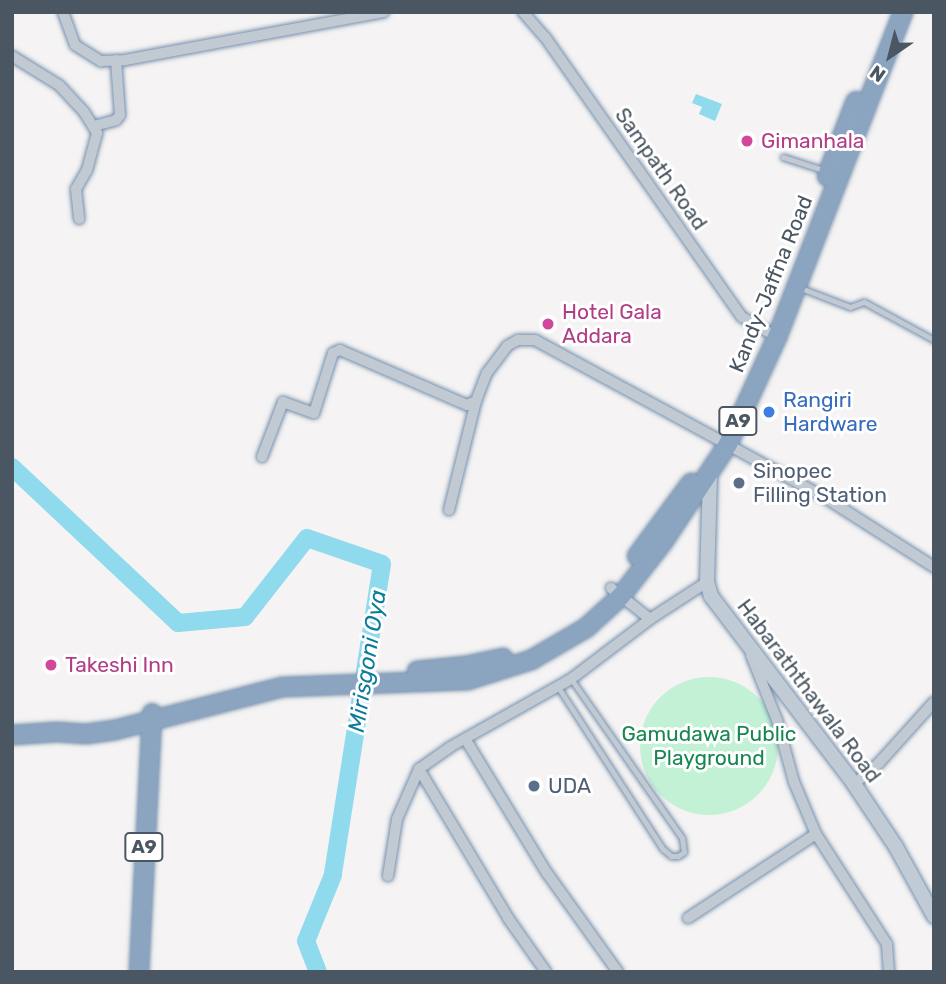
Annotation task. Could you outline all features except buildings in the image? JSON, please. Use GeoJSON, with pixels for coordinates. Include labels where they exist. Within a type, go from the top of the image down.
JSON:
{"type":"FeatureCollection","features":[{"type":"Feature","properties":{"kind":"highway","name":"Kandy-Jaffna Road"},"geometry":{"type":"LineString","coordinates":[[12,735],[57,732],[86,734],[258,691],[330,678],[415,676],[468,680],[524,663],[586,628],[683,516],[710,475],[723,441],[796,287],[891,12]]}},
{"type":"Feature","properties":{"kind":"highway","name":"Kandy-Jaffna Road"},"geometry":{"type":"LineString","coordinates":[[772,335],[829,173],[844,149],[903,12]]}},
{"type":"Feature","properties":{"kind":"highway","name":"Kandy-Jaffna Road"},"geometry":{"type":"LineString","coordinates":[[616,592],[680,498],[723,441]]}},
{"type":"Feature","properties":{"kind":"highway","name":"A9"},"geometry":{"type":"LineString","coordinates":[[139,972],[153,716]]}},
{"type":"Feature","properties":{"kind":"street"},"geometry":{"type":"LineString","coordinates":[[63,12],[75,45],[101,61],[384,12]]}},
{"type":"Feature","properties":{"kind":"street","name":"Sampath Road"},"geometry":{"type":"LineString","coordinates":[[523,12],[552,48],[742,317],[772,335]]}},
{"type":"Feature","properties":{"kind":"street"},"geometry":{"type":"LineString","coordinates":[[12,56],[59,85],[97,133],[87,170],[76,189],[79,219]]}},
{"type":"Feature","properties":{"kind":"street"},"geometry":{"type":"LineString","coordinates":[[94,126],[116,120],[120,115],[116,60]]}},
{"type":"Feature","properties":{"kind":"street"},"geometry":{"type":"LineString","coordinates":[[449,510],[476,401],[487,373],[507,346],[518,340],[535,340],[821,495],[934,567]]}},
{"type":"Feature","properties":{"kind":"street"},"geometry":{"type":"LineString","coordinates":[[262,457],[283,402],[314,413],[333,354],[340,349],[451,400],[467,405],[476,401]]}},
{"type":"Feature","properties":{"kind":"street"},"geometry":{"type":"LineString","coordinates":[[388,876],[392,836],[419,769],[558,687],[650,619],[707,582],[710,475]]}},
{"type":"Feature","properties":{"kind":"street","name":"Habaraththawala Road"},"geometry":{"type":"LineString","coordinates":[[707,582],[711,596],[854,784],[896,847],[934,916]]}},
{"type":"Feature","properties":{"kind":"street"},"geometry":{"type":"LineString","coordinates":[[616,592],[650,619]]}},
{"type":"Feature","properties":{"kind":"street"},"geometry":{"type":"LineString","coordinates":[[744,639],[777,720],[794,782],[816,834],[887,944],[889,972]]}},
{"type":"Feature","properties":{"kind":"street"},"geometry":{"type":"LineString","coordinates":[[854,784],[879,763],[934,702]]}},
{"type":"Feature","properties":{"kind":"street"},"geometry":{"type":"LineString","coordinates":[[466,740],[547,873],[618,972]]}},
{"type":"Feature","properties":{"kind":"street"},"geometry":{"type":"LineString","coordinates":[[419,769],[508,918],[546,972]]}},
{"type":"Feature","properties":{"kind":"street"},"geometry":{"type":"LineString","coordinates":[[688,918],[816,834]]}},
{"type":"Feature","properties":{"kind":"lane"},"geometry":{"type":"LineString","coordinates":[[783,157],[829,173]]}},
{"type":"Feature","properties":{"kind":"lane"},"geometry":{"type":"LineString","coordinates":[[796,287],[850,307],[864,302],[934,340]]}},
{"type":"Feature","properties":{"kind":"lane"},"geometry":{"type":"LineString","coordinates":[[558,687],[663,849],[671,856],[684,852],[682,838],[571,678]]}},
{"type":"Feature","properties":{"kind":"green space","name":"Gamudawa Public Playground"},"geometry":{"type":"Polygon","coordinates":[[[709,677],[735,682],[758,697],[773,720],[778,746],[773,772],[758,795],[735,810],[709,815],[683,810],[660,795],[645,772],[640,746],[645,720],[660,697],[683,682],[709,677]]]}},
{"type":"Feature","properties":{"kind":"water"},"geometry":{"type":"Polygon","coordinates":[[[696,94],[722,104],[715,121],[699,114],[702,107],[692,103],[696,94]]]}},
{"type":"Feature","properties":{"kind":"waterway","name":"Mirisgoni Oya"},"geometry":{"type":"LineString","coordinates":[[12,467],[178,623],[245,617],[307,538],[382,564],[333,875],[306,941],[318,972]]}},
{"type":"Feature","properties":{"kind":"place","name":"Gimanhala"},"geometry":{"type":"Point","coordinates":[747,141]}},
{"type":"Feature","properties":{"kind":"place","name":"Hotel Gala Addara"},"geometry":{"type":"Point","coordinates":[548,324]}},
{"type":"Feature","properties":{"kind":"place","name":"Rangiri Hardware"},"geometry":{"type":"Point","coordinates":[769,412]}},
{"type":"Feature","properties":{"kind":"place","name":"Sinopec Filling Station"},"geometry":{"type":"Point","coordinates":[739,483]}},
{"type":"Feature","properties":{"kind":"place","name":"Takeshi Inn"},"geometry":{"type":"Point","coordinates":[51,665]}},
{"type":"Feature","properties":{"kind":"place","name":"UDA"},"geometry":{"type":"Point","coordinates":[534,786]}}]}
